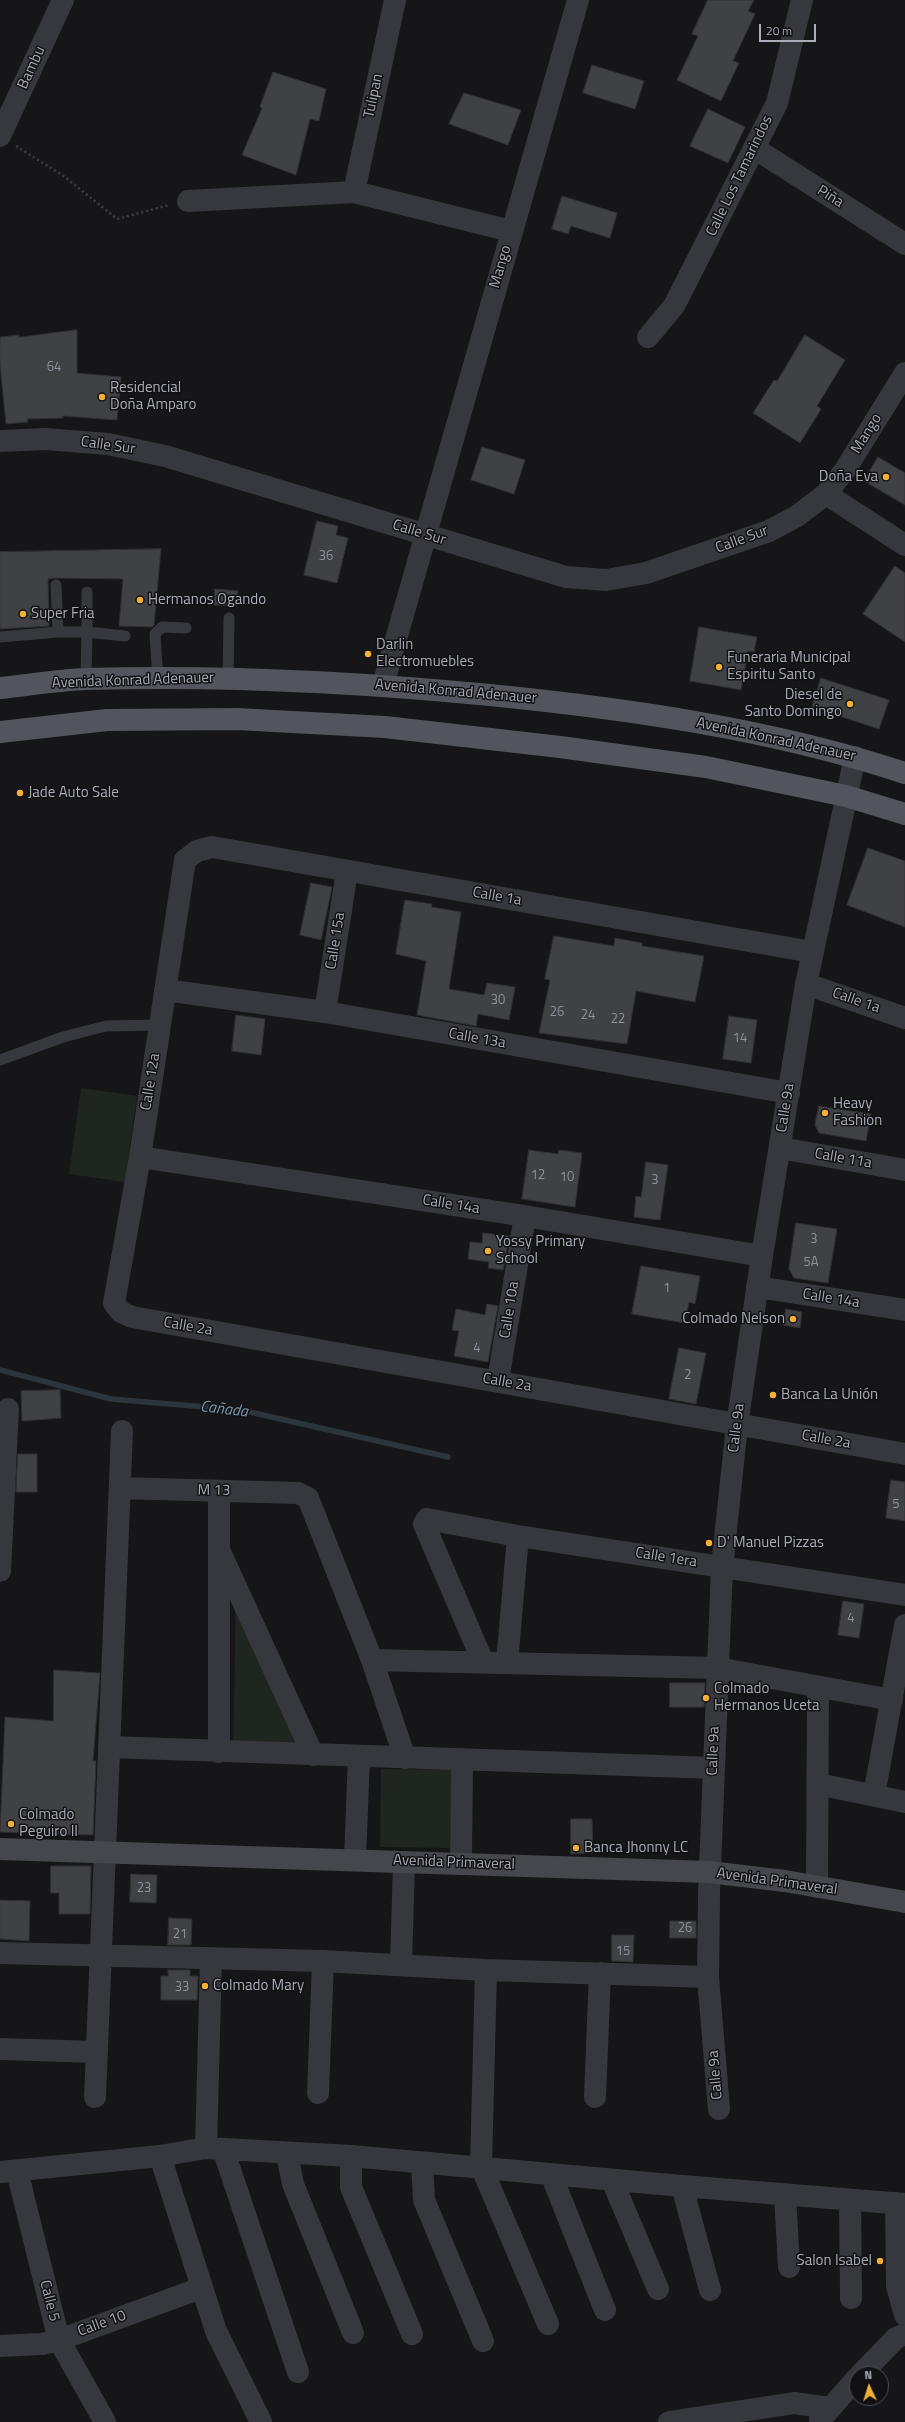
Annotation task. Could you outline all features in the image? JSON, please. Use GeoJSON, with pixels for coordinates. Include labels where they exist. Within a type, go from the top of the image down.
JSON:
{"type":"FeatureCollection","features":[{"type":"Feature","properties":{"kind":"main road","name":"Avenida Konrad Adenauer"},"geometry":{"type":"LineString","coordinates":[[0,688],[86,679],[228,679],[383,685],[564,703],[716,725],[855,756],[905,773]]}},
{"type":"Feature","properties":{"kind":"main road"},"geometry":{"type":"LineString","coordinates":[[0,732],[107,720],[237,719],[385,728],[560,746],[706,767],[846,796],[905,814]]}},
{"type":"Feature","properties":{"kind":"street","name":"Bambu"},"geometry":{"type":"LineString","coordinates":[[7,140],[63,0]]}},
{"type":"Feature","properties":{"kind":"street","name":"Tulipan"},"geometry":{"type":"LineString","coordinates":[[354,192],[395,0]]}},
{"type":"Feature","properties":{"kind":"street","name":"Mango"},"geometry":{"type":"LineString","coordinates":[[383,685],[578,0]]}},
{"type":"Feature","properties":{"kind":"street","name":"Calle Los Tamarindos"},"geometry":{"type":"LineString","coordinates":[[648,337],[674,306],[777,102],[802,0]]}},
{"type":"Feature","properties":{"kind":"street","name":"Piña"},"geometry":{"type":"LineString","coordinates":[[754,148],[905,244]]}},
{"type":"Feature","properties":{"kind":"street"},"geometry":{"type":"LineString","coordinates":[[188,201],[354,192],[511,231]]}},
{"type":"Feature","properties":{"kind":"street","name":"Mango"},"geometry":{"type":"LineString","coordinates":[[826,494],[844,470],[905,373]]}},
{"type":"Feature","properties":{"kind":"street","name":"Calle Sur"},"geometry":{"type":"LineString","coordinates":[[0,441],[45,439],[108,444],[165,456],[566,577],[606,580],[646,573],[769,532],[797,516],[826,494]]}},
{"type":"Feature","properties":{"kind":"street"},"geometry":{"type":"LineString","coordinates":[[826,494],[905,545]]}},
{"type":"Feature","properties":{"kind":"street","name":"Calle 9a"},"geometry":{"type":"LineString","coordinates":[[719,2109],[708,1977],[709,1872],[722,1567],[737,1425],[757,1287],[806,984],[855,756]]}},
{"type":"Feature","properties":{"kind":"street","name":"Calle 1a"},"geometry":{"type":"LineString","coordinates":[[185,860],[197,851],[212,847],[812,952]]}},
{"type":"Feature","properties":{"kind":"street","name":"Calle 12a"},"geometry":{"type":"LineString","coordinates":[[114,1302],[140,1157],[185,860]]}},
{"type":"Feature","properties":{"kind":"street","name":"Calle 15a"},"geometry":{"type":"LineString","coordinates":[[325,1012],[347,871]]}},
{"type":"Feature","properties":{"kind":"street","name":"Calle 1a"},"geometry":{"type":"LineString","coordinates":[[806,984],[905,1018]]}},
{"type":"Feature","properties":{"kind":"street","name":"Calle 13a"},"geometry":{"type":"LineString","coordinates":[[165,990],[325,1012],[789,1094]]}},
{"type":"Feature","properties":{"kind":"street","name":"Calle 11a"},"geometry":{"type":"LineString","coordinates":[[780,1148],[905,1170]]}},
{"type":"Feature","properties":{"kind":"street","name":"Calle 14a"},"geometry":{"type":"LineString","coordinates":[[140,1157],[525,1216],[762,1256]]}},
{"type":"Feature","properties":{"kind":"street","name":"Calle 10a"},"geometry":{"type":"LineString","coordinates":[[498,1381],[525,1216]]}},
{"type":"Feature","properties":{"kind":"street","name":"Calle 14a"},"geometry":{"type":"LineString","coordinates":[[757,1287],[905,1310]]}},
{"type":"Feature","properties":{"kind":"street","name":"Calle 2a"},"geometry":{"type":"LineString","coordinates":[[114,1302],[121,1312],[132,1317],[905,1454]]}},
{"type":"Feature","properties":{"kind":"street"},"geometry":{"type":"LineString","coordinates":[[0,1572],[3,1437],[8,1409]]}},
{"type":"Feature","properties":{"kind":"street"},"geometry":{"type":"LineString","coordinates":[[95,2097],[122,1431]]}},
{"type":"Feature","properties":{"kind":"street","name":"M 13"},"geometry":{"type":"LineString","coordinates":[[120,1488],[298,1493],[308,1498],[372,1660]]}},
{"type":"Feature","properties":{"kind":"street"},"geometry":{"type":"LineString","coordinates":[[219,1491],[219,1752]]}},
{"type":"Feature","properties":{"kind":"street","name":"Calle 1era"},"geometry":{"type":"LineString","coordinates":[[482,1662],[424,1524],[427,1519],[518,1536],[905,1595]]}},
{"type":"Feature","properties":{"kind":"street"},"geometry":{"type":"LineString","coordinates":[[507,1663],[518,1536]]}},
{"type":"Feature","properties":{"kind":"street"},"geometry":{"type":"LineString","coordinates":[[219,1548],[314,1755]]}},
{"type":"Feature","properties":{"kind":"street"},"geometry":{"type":"LineString","coordinates":[[874,1795],[905,1625]]}},
{"type":"Feature","properties":{"kind":"street"},"geometry":{"type":"LineString","coordinates":[[405,1758],[372,1660],[717,1668],[892,1700]]}},
{"type":"Feature","properties":{"kind":"street"},"geometry":{"type":"LineString","coordinates":[[817,1887],[818,1687]]}},
{"type":"Feature","properties":{"kind":"street"},"geometry":{"type":"LineString","coordinates":[[109,1747],[714,1768]]}},
{"type":"Feature","properties":{"kind":"street"},"geometry":{"type":"LineString","coordinates":[[355,1860],[359,1756]]}},
{"type":"Feature","properties":{"kind":"street"},"geometry":{"type":"LineString","coordinates":[[461,1863],[462,1760]]}},
{"type":"Feature","properties":{"kind":"street"},"geometry":{"type":"LineString","coordinates":[[818,1784],[905,1802]]}},
{"type":"Feature","properties":{"kind":"street","name":"Avenida Primaveral"},"geometry":{"type":"LineString","coordinates":[[0,1849],[709,1872],[817,1887],[905,1902]]}},
{"type":"Feature","properties":{"kind":"street"},"geometry":{"type":"LineString","coordinates":[[401,1965],[404,1862]]}},
{"type":"Feature","properties":{"kind":"street"},"geometry":{"type":"LineString","coordinates":[[0,1953],[323,1961],[486,1970],[708,1977]]}},
{"type":"Feature","properties":{"kind":"street"},"geometry":{"type":"LineString","coordinates":[[211,1959],[214,2149],[298,2372]]}},
{"type":"Feature","properties":{"kind":"street"},"geometry":{"type":"LineString","coordinates":[[318,2093],[323,1961]]}},
{"type":"Feature","properties":{"kind":"street"},"geometry":{"type":"LineString","coordinates":[[486,1970],[481,2166],[548,2324]]}},
{"type":"Feature","properties":{"kind":"street"},"geometry":{"type":"LineString","coordinates":[[595,2097],[600,1973]]}},
{"type":"Feature","properties":{"kind":"street"},"geometry":{"type":"LineString","coordinates":[[0,2049],[97,2052]]}},
{"type":"Feature","properties":{"kind":"street"},"geometry":{"type":"LineString","coordinates":[[8,2171],[160,2156],[214,2149],[287,2154],[351,2156],[422,2164],[481,2166],[612,2180],[901,2204],[897,2286],[905,2316]]}},
{"type":"Feature","properties":{"kind":"street"},"geometry":{"type":"LineString","coordinates":[[287,2154],[292,2184],[353,2333]]}},
{"type":"Feature","properties":{"kind":"street"},"geometry":{"type":"LineString","coordinates":[[160,2156],[216,2331],[261,2422]]}},
{"type":"Feature","properties":{"kind":"street"},"geometry":{"type":"LineString","coordinates":[[351,2156],[351,2187],[412,2334]]}},
{"type":"Feature","properties":{"kind":"street"},"geometry":{"type":"LineString","coordinates":[[422,2164],[424,2200],[483,2341]]}},
{"type":"Feature","properties":{"kind":"street","name":"Calle 5"},"geometry":{"type":"LineString","coordinates":[[8,2171],[58,2340],[105,2422]]}},
{"type":"Feature","properties":{"kind":"street"},"geometry":{"type":"LineString","coordinates":[[551,2174],[605,2310]]}},
{"type":"Feature","properties":{"kind":"street"},"geometry":{"type":"LineString","coordinates":[[612,2180],[658,2289]]}},
{"type":"Feature","properties":{"kind":"street"},"geometry":{"type":"LineString","coordinates":[[682,2186],[710,2290]]}},
{"type":"Feature","properties":{"kind":"street"},"geometry":{"type":"LineString","coordinates":[[785,2195],[789,2267]]}},
{"type":"Feature","properties":{"kind":"street"},"geometry":{"type":"LineString","coordinates":[[850,2200],[850,2298]]}},
{"type":"Feature","properties":{"kind":"street","name":"Calle 10"},"geometry":{"type":"LineString","coordinates":[[0,2346],[42,2344],[58,2340],[201,2288]]}},
{"type":"Feature","properties":{"kind":"street"},"geometry":{"type":"LineString","coordinates":[[869,2366],[896,2338],[905,2334]]}},
{"type":"Feature","properties":{"kind":"street"},"geometry":{"type":"LineString","coordinates":[[669,2422],[794,2403],[824,2415],[849,2387]]}},
{"type":"Feature","properties":{"kind":"lane"},"geometry":{"type":"LineString","coordinates":[[56,585],[58,632]]}},
{"type":"Feature","properties":{"kind":"lane"},"geometry":{"type":"LineString","coordinates":[[86,592],[86,679]]}},
{"type":"Feature","properties":{"kind":"lane"},"geometry":{"type":"LineString","coordinates":[[228,679],[229,618]]}},
{"type":"Feature","properties":{"kind":"lane"},"geometry":{"type":"LineString","coordinates":[[158,680],[156,634],[162,627],[186,628]]}},
{"type":"Feature","properties":{"kind":"lane"},"geometry":{"type":"LineString","coordinates":[[0,637],[58,632],[87,632],[125,636]]}},
{"type":"Feature","properties":{"kind":"lane"},"geometry":{"type":"LineString","coordinates":[[0,1060],[63,1037],[106,1026],[160,1025]]}},
{"type":"Feature","properties":{"kind":"path"},"geometry":{"type":"LineString","coordinates":[[7,140],[65,177],[117,219],[188,201]]}},
{"type":"Feature","properties":{"kind":"shaded area"},"geometry":{"type":"Polygon","coordinates":[[[81,1088],[137,1096],[125,1182],[69,1174],[81,1088]]]}},
{"type":"Feature","properties":{"kind":"shaded area"},"geometry":{"type":"Polygon","coordinates":[[[236,1593],[297,1745],[233,1743],[236,1593]]]}},
{"type":"Feature","properties":{"kind":"shaded area"},"geometry":{"type":"Polygon","coordinates":[[[381,1769],[454,1770],[453,1848],[380,1847],[381,1769]]]}},
{"type":"Feature","properties":{"kind":"building"},"geometry":{"type":"Polygon","coordinates":[[[708,0],[754,0],[748,11],[755,14],[733,61],[739,63],[721,101],[677,80],[698,36],[692,34],[708,0]]]}},
{"type":"Feature","properties":{"kind":"building"},"geometry":{"type":"Polygon","coordinates":[[[592,65],[644,81],[635,109],[583,93],[592,65]]]}},
{"type":"Feature","properties":{"kind":"building"},"geometry":{"type":"Polygon","coordinates":[[[273,72],[326,89],[319,121],[310,119],[296,175],[242,155],[262,108],[260,107],[273,72]]]}},
{"type":"Feature","properties":{"kind":"building"},"geometry":{"type":"Polygon","coordinates":[[[464,93],[521,110],[508,145],[449,124],[464,93]]]}},
{"type":"Feature","properties":{"kind":"building"},"geometry":{"type":"Polygon","coordinates":[[[708,109],[745,127],[728,163],[690,146],[708,109]]]}},
{"type":"Feature","properties":{"kind":"building"},"geometry":{"type":"Polygon","coordinates":[[[562,196],[617,213],[610,238],[571,226],[568,234],[552,229],[562,196]]]}},
{"type":"Feature","properties":{"kind":"building"},"geometry":{"type":"Polygon","coordinates":[[[77,330],[77,373],[121,377],[117,420],[63,416],[63,418],[27,419],[28,422],[6,424],[0,365],[0,337],[19,335],[19,337],[77,330]]]}},
{"type":"Feature","properties":{"kind":"building"},"geometry":{"type":"Polygon","coordinates":[[[805,335],[845,360],[817,406],[821,409],[800,443],[753,413],[774,380],[777,381],[805,335]]]}},
{"type":"Feature","properties":{"kind":"building"},"geometry":{"type":"Polygon","coordinates":[[[482,447],[525,460],[514,494],[471,480],[482,447]]]}},
{"type":"Feature","properties":{"kind":"building","name":"Doña Eva"},"geometry":{"type":"Polygon","coordinates":[[[878,457],[905,473],[905,505],[864,481],[878,457]]]}},
{"type":"Feature","properties":{"kind":"building"},"geometry":{"type":"Polygon","coordinates":[[[317,521],[338,526],[336,535],[348,538],[337,583],[304,575],[317,521]]]}},
{"type":"Feature","properties":{"kind":"building"},"geometry":{"type":"Polygon","coordinates":[[[161,549],[154,625],[152,627],[119,626],[123,579],[56,578],[48,579],[49,626],[0,629],[0,552],[161,549]]]}},
{"type":"Feature","properties":{"kind":"building"},"geometry":{"type":"Polygon","coordinates":[[[895,566],[905,573],[905,642],[863,614],[895,566]]]}},
{"type":"Feature","properties":{"kind":"building"},"geometry":{"type":"Polygon","coordinates":[[[215,589],[238,591],[237,606],[214,605],[215,589]]]}},
{"type":"Feature","properties":{"kind":"building","name":"Funeraria Municipal Espiritu Santo"},"geometry":{"type":"Polygon","coordinates":[[[699,627],[757,637],[754,652],[748,651],[741,690],[690,681],[699,627]]]}},
{"type":"Feature","properties":{"kind":"building","name":"Diesel de Santo Domingo"},"geometry":{"type":"Polygon","coordinates":[[[821,678],[889,700],[879,729],[812,707],[821,678]]]}},
{"type":"Feature","properties":{"kind":"building"},"geometry":{"type":"Polygon","coordinates":[[[868,848],[905,861],[905,927],[847,905],[868,848]]]}},
{"type":"Feature","properties":{"kind":"building"},"geometry":{"type":"Polygon","coordinates":[[[311,883],[332,887],[321,940],[300,935],[311,883]]]}},
{"type":"Feature","properties":{"kind":"building"},"geometry":{"type":"Polygon","coordinates":[[[405,900],[432,904],[431,907],[461,912],[449,989],[484,995],[487,983],[515,987],[509,1020],[478,1014],[476,1026],[417,1015],[426,961],[396,954],[405,900]]]}},
{"type":"Feature","properties":{"kind":"building"},"geometry":{"type":"Polygon","coordinates":[[[554,936],[614,946],[615,938],[642,943],[642,946],[704,956],[695,1002],[636,991],[627,1044],[539,1033],[550,980],[545,979],[554,936]]]}},
{"type":"Feature","properties":{"kind":"building"},"geometry":{"type":"Polygon","coordinates":[[[236,1015],[265,1019],[261,1055],[232,1051],[236,1015]]]}},
{"type":"Feature","properties":{"kind":"building"},"geometry":{"type":"Polygon","coordinates":[[[729,1016],[757,1020],[751,1063],[723,1059],[729,1016]]]}},
{"type":"Feature","properties":{"kind":"building"},"geometry":{"type":"Polygon","coordinates":[[[819,1106],[871,1114],[866,1141],[819,1133],[815,1125],[819,1106]]]}},
{"type":"Feature","properties":{"kind":"building"},"geometry":{"type":"Polygon","coordinates":[[[529,1150],[558,1154],[559,1150],[582,1153],[575,1207],[522,1199],[529,1150]]]}},
{"type":"Feature","properties":{"kind":"building"},"geometry":{"type":"Polygon","coordinates":[[[646,1162],[668,1165],[660,1220],[634,1217],[636,1196],[641,1197],[646,1162]]]}},
{"type":"Feature","properties":{"kind":"building"},"geometry":{"type":"Polygon","coordinates":[[[796,1223],[837,1229],[828,1283],[794,1278],[789,1269],[796,1223]]]}},
{"type":"Feature","properties":{"kind":"building","name":"Yossy Primary School"},"geometry":{"type":"Polygon","coordinates":[[[483,1233],[509,1236],[503,1270],[488,1268],[489,1262],[468,1259],[470,1242],[482,1243],[483,1233]]]}},
{"type":"Feature","properties":{"kind":"building"},"geometry":{"type":"Polygon","coordinates":[[[641,1266],[700,1276],[695,1304],[689,1302],[685,1323],[632,1314],[641,1266]]]}},
{"type":"Feature","properties":{"kind":"building"},"geometry":{"type":"Polygon","coordinates":[[[487,1304],[498,1306],[488,1362],[454,1356],[459,1331],[452,1330],[456,1309],[485,1315],[487,1304]]]}},
{"type":"Feature","properties":{"kind":"building","name":"Colmado Nelson"},"geometry":{"type":"Polygon","coordinates":[[[786,1309],[802,1312],[800,1328],[783,1325],[786,1309]]]}},
{"type":"Feature","properties":{"kind":"building"},"geometry":{"type":"Polygon","coordinates":[[[679,1348],[706,1353],[696,1404],[669,1399],[679,1348]]]}},
{"type":"Feature","properties":{"kind":"building"},"geometry":{"type":"Polygon","coordinates":[[[60,1390],[61,1418],[22,1421],[21,1391],[60,1390]]]}},
{"type":"Feature","properties":{"kind":"building"},"geometry":{"type":"Polygon","coordinates":[[[18,1454],[37,1454],[37,1492],[16,1492],[18,1454]]]}},
{"type":"Feature","properties":{"kind":"building"},"geometry":{"type":"Polygon","coordinates":[[[891,1480],[905,1482],[905,1521],[886,1518],[891,1480]]]}},
{"type":"Feature","properties":{"kind":"building"},"geometry":{"type":"Polygon","coordinates":[[[843,1601],[864,1604],[859,1638],[838,1635],[843,1601]]]}},
{"type":"Feature","properties":{"kind":"building"},"geometry":{"type":"Polygon","coordinates":[[[54,1670],[100,1673],[93,1761],[96,1761],[93,1835],[0,1832],[5,1717],[53,1721],[54,1670]]]}},
{"type":"Feature","properties":{"kind":"building"},"geometry":{"type":"Polygon","coordinates":[[[670,1683],[705,1683],[704,1707],[670,1707],[670,1683]]]}},
{"type":"Feature","properties":{"kind":"building"},"geometry":{"type":"Polygon","coordinates":[[[571,1819],[592,1819],[593,1853],[571,1854],[571,1819]]]}},
{"type":"Feature","properties":{"kind":"building"},"geometry":{"type":"Polygon","coordinates":[[[51,1866],[91,1866],[90,1914],[59,1914],[59,1893],[51,1893],[51,1866]]]}},
{"type":"Feature","properties":{"kind":"building"},"geometry":{"type":"Polygon","coordinates":[[[131,1874],[157,1875],[156,1903],[130,1902],[131,1874]]]}},
{"type":"Feature","properties":{"kind":"building"},"geometry":{"type":"Polygon","coordinates":[[[0,1900],[30,1901],[29,1941],[0,1939],[0,1900]]]}},
{"type":"Feature","properties":{"kind":"building"},"geometry":{"type":"Polygon","coordinates":[[[169,1918],[192,1919],[191,1945],[168,1945],[169,1918]]]}},
{"type":"Feature","properties":{"kind":"building"},"geometry":{"type":"Polygon","coordinates":[[[670,1921],[696,1921],[696,1938],[670,1938],[670,1921]]]}},
{"type":"Feature","properties":{"kind":"building"},"geometry":{"type":"Polygon","coordinates":[[[612,1935],[634,1935],[633,1962],[612,1961],[612,1935]]]}},
{"type":"Feature","properties":{"kind":"building"},"geometry":{"type":"Polygon","coordinates":[[[168,1970],[190,1970],[190,1976],[198,1976],[197,2000],[161,2000],[161,1976],[168,1976],[168,1970]]]}},
{"type":"Feature","properties":{"kind":"waterway","name":"Cañada"},"geometry":{"type":"LineString","coordinates":[[0,1370],[111,1399],[241,1410],[448,1457]]}},
{"type":"Feature","properties":{"kind":"place","name":"Residencial Doña Amparo"},"geometry":{"type":"Point","coordinates":[102,397]}},
{"type":"Feature","properties":{"kind":"place","name":"Doña Eva"},"geometry":{"type":"Point","coordinates":[886,477]}},
{"type":"Feature","properties":{"kind":"place","name":"Hermanos Ogando"},"geometry":{"type":"Point","coordinates":[140,600]}},
{"type":"Feature","properties":{"kind":"place","name":"Super Fria"},"geometry":{"type":"Point","coordinates":[23,614]}},
{"type":"Feature","properties":{"kind":"place","name":"Darlin Electromuebles"},"geometry":{"type":"Point","coordinates":[368,654]}},
{"type":"Feature","properties":{"kind":"place","name":"Funeraria Municipal Espiritu Santo"},"geometry":{"type":"Point","coordinates":[719,667]}},
{"type":"Feature","properties":{"kind":"place","name":"Diesel de Santo Domingo"},"geometry":{"type":"Point","coordinates":[850,704]}},
{"type":"Feature","properties":{"kind":"place","name":"Jade Auto Sale"},"geometry":{"type":"Point","coordinates":[20,793]}},
{"type":"Feature","properties":{"kind":"place","name":"Heavy Fashion"},"geometry":{"type":"Point","coordinates":[825,1113]}},
{"type":"Feature","properties":{"kind":"place","name":"Yossy Primary School"},"geometry":{"type":"Point","coordinates":[488,1251]}},
{"type":"Feature","properties":{"kind":"place","name":"Colmado Nelson"},"geometry":{"type":"Point","coordinates":[793,1319]}},
{"type":"Feature","properties":{"kind":"place","name":"Banca La Unión"},"geometry":{"type":"Point","coordinates":[773,1395]}},
{"type":"Feature","properties":{"kind":"place","name":"D' Manuel Pizzas"},"geometry":{"type":"Point","coordinates":[709,1543]}},
{"type":"Feature","properties":{"kind":"place","name":"Colmado Hermanos Uceta"},"geometry":{"type":"Point","coordinates":[706,1698]}},
{"type":"Feature","properties":{"kind":"place","name":"Colmado Peguiro II"},"geometry":{"type":"Point","coordinates":[11,1824]}},
{"type":"Feature","properties":{"kind":"place","name":"Banca Jhonny LC"},"geometry":{"type":"Point","coordinates":[576,1848]}},
{"type":"Feature","properties":{"kind":"place","name":"Colmado Mary"},"geometry":{"type":"Point","coordinates":[205,1986]}},
{"type":"Feature","properties":{"kind":"place","name":"Salon Isabel"},"geometry":{"type":"Point","coordinates":[880,2261]}}]}
